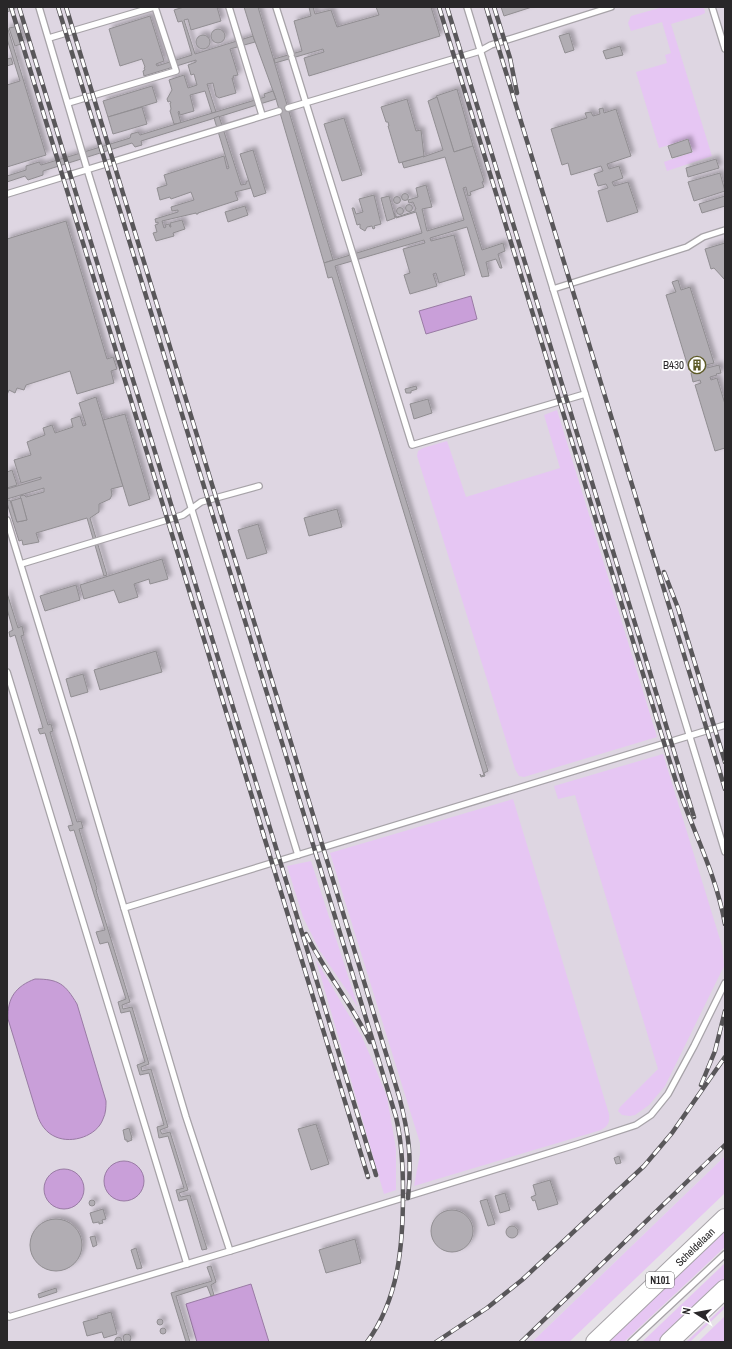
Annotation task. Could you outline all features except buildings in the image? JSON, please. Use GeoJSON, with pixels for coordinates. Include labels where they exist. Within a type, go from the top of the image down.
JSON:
{"type":"FeatureCollection","features":[{"type":"Feature","properties":{"kind":"main road","name":"Scheldelaan"},"geometry":{"type":"LineString","coordinates":[[595,1342],[725,1218]]}},
{"type":"Feature","properties":{"kind":"main road"},"geometry":{"type":"LineString","coordinates":[[669,1342],[725,1289]]}},
{"type":"Feature","properties":{"kind":"lane"},"geometry":{"type":"LineString","coordinates":[[39,7],[87,169],[298,855]]}},
{"type":"Feature","properties":{"kind":"lane"},"geometry":{"type":"LineString","coordinates":[[49,38],[154,7],[176,71],[68,103]]}},
{"type":"Feature","properties":{"kind":"lane"},"geometry":{"type":"LineString","coordinates":[[229,7],[262,115]]}},
{"type":"Feature","properties":{"kind":"lane"},"geometry":{"type":"LineString","coordinates":[[276,7],[412,445],[585,394]]}},
{"type":"Feature","properties":{"kind":"lane"},"geometry":{"type":"LineString","coordinates":[[467,7],[725,852]]}},
{"type":"Feature","properties":{"kind":"lane"},"geometry":{"type":"LineString","coordinates":[[288,108],[480,51],[491,45],[611,7]]}},
{"type":"Feature","properties":{"kind":"lane"},"geometry":{"type":"LineString","coordinates":[[712,7],[725,49]]}},
{"type":"Feature","properties":{"kind":"lane"},"geometry":{"type":"LineString","coordinates":[[7,194],[279,111]]}},
{"type":"Feature","properties":{"kind":"lane"},"geometry":{"type":"LineString","coordinates":[[553,289],[687,247],[703,237],[725,230]]}},
{"type":"Feature","properties":{"kind":"lane"},"geometry":{"type":"LineString","coordinates":[[20,564],[183,515],[201,502],[259,486]]}},
{"type":"Feature","properties":{"kind":"lane"},"geometry":{"type":"LineString","coordinates":[[7,520],[186,1117],[230,1251]]}},
{"type":"Feature","properties":{"kind":"lane"},"geometry":{"type":"LineString","coordinates":[[7,672],[187,1264]]}},
{"type":"Feature","properties":{"kind":"lane"},"geometry":{"type":"LineString","coordinates":[[124,908],[725,725]]}},
{"type":"Feature","properties":{"kind":"lane"},"geometry":{"type":"LineString","coordinates":[[7,1315],[9,1317],[187,1264],[636,1125],[651,1115],[668,1094],[725,984]]}},
{"type":"Feature","properties":{"kind":"lane"},"geometry":{"type":"LineString","coordinates":[[631,1342],[725,1254]]}},
{"type":"Feature","properties":{"kind":"shaded area"},"geometry":{"type":"Polygon","coordinates":[[[7,7],[725,7],[725,1156],[532,1342],[7,1342],[7,7]]]}},
{"type":"Feature","properties":{"kind":"shaded area"},"geometry":{"type":"Polygon","coordinates":[[[663,7],[704,7],[705,13],[671,24],[712,156],[667,171],[664,162],[693,152],[688,139],[659,148],[636,72],[667,63],[665,55],[671,53],[662,22],[631,31],[628,23],[631,16],[663,7]]]}},
{"type":"Feature","properties":{"kind":"shaded area"},"geometry":{"type":"Polygon","coordinates":[[[471,296],[477,319],[426,334],[419,311],[471,296]]]}},
{"type":"Feature","properties":{"kind":"shaded area"},"geometry":{"type":"Polygon","coordinates":[[[557,410],[657,737],[524,777],[519,776],[515,769],[417,456],[418,451],[423,448],[447,441],[466,497],[560,468],[544,415],[557,410]]]}},
{"type":"Feature","properties":{"kind":"shaded area"},"geometry":{"type":"Polygon","coordinates":[[[663,754],[722,946],[724,966],[665,1086],[649,1105],[635,1115],[630,1116],[622,1115],[618,1111],[620,1107],[658,1069],[575,795],[558,799],[554,786],[663,754]]]}},
{"type":"Feature","properties":{"kind":"shaded area"},"geometry":{"type":"Polygon","coordinates":[[[513,799],[609,1114],[609,1122],[607,1126],[601,1130],[414,1186],[420,1154],[420,1143],[330,853],[513,799]]]}},
{"type":"Feature","properties":{"kind":"shaded area"},"geometry":{"type":"Polygon","coordinates":[[[311,861],[358,1007],[320,951],[303,917],[287,866],[311,861]]]}},
{"type":"Feature","properties":{"kind":"shaded area"},"geometry":{"type":"Polygon","coordinates":[[[316,960],[362,1037],[387,1097],[396,1149],[396,1190],[384,1194],[316,960]]]}},
{"type":"Feature","properties":{"kind":"shaded area"},"geometry":{"type":"Polygon","coordinates":[[[35,979],[50,980],[60,984],[65,987],[77,1004],[106,1101],[105,1114],[100,1125],[90,1134],[76,1139],[62,1139],[52,1135],[44,1128],[40,1121],[8,1019],[9,1005],[14,994],[23,985],[35,979]]]}},
{"type":"Feature","properties":{"kind":"shaded area"},"geometry":{"type":"Polygon","coordinates":[[[725,1156],[725,1193],[569,1342],[532,1342],[725,1156]]]}},
{"type":"Feature","properties":{"kind":"shaded area"},"geometry":{"type":"Polygon","coordinates":[[[124,1161],[132,1163],[138,1167],[142,1173],[144,1181],[142,1189],[138,1195],[132,1199],[124,1201],[116,1199],[110,1195],[106,1189],[104,1181],[106,1173],[110,1167],[116,1163],[124,1161]]]}},
{"type":"Feature","properties":{"kind":"shaded area"},"geometry":{"type":"Polygon","coordinates":[[[64,1169],[72,1171],[78,1175],[82,1181],[84,1189],[82,1197],[78,1203],[72,1207],[64,1209],[56,1207],[50,1203],[46,1197],[44,1189],[46,1181],[50,1175],[56,1171],[64,1169]]]}},
{"type":"Feature","properties":{"kind":"shaded area"},"geometry":{"type":"Polygon","coordinates":[[[725,1230],[725,1247],[624,1342],[607,1342],[725,1230]]]}},
{"type":"Feature","properties":{"kind":"shaded area"},"geometry":{"type":"Polygon","coordinates":[[[725,1263],[725,1280],[660,1342],[642,1342],[725,1263]]]}},
{"type":"Feature","properties":{"kind":"shaded area"},"geometry":{"type":"Polygon","coordinates":[[[251,1284],[269,1342],[197,1342],[186,1304],[251,1284]]]}},
{"type":"Feature","properties":{"kind":"shaded area"},"geometry":{"type":"Polygon","coordinates":[[[725,1305],[725,1308],[690,1342],[686,1342],[725,1305]]]}},
{"type":"Feature","properties":{"kind":"shaded area"},"geometry":{"type":"Polygon","coordinates":[[[725,1316],[725,1342],[698,1342],[725,1316]]]}},
{"type":"Feature","properties":{"kind":"railway"},"geometry":{"type":"LineString","coordinates":[[11,7],[264,836]]}},
{"type":"Feature","properties":{"kind":"railway"},"geometry":{"type":"LineString","coordinates":[[19,7],[376,1175]]}},
{"type":"Feature","properties":{"kind":"railway"},"geometry":{"type":"LineString","coordinates":[[58,7],[396,1117],[401,1145],[403,1174],[403,1213],[400,1252],[397,1271],[386,1308],[378,1325],[367,1342]]}},
{"type":"Feature","properties":{"kind":"railway"},"geometry":{"type":"LineString","coordinates":[[66,7],[399,1096],[409,1146],[410,1171],[408,1198]]}},
{"type":"Feature","properties":{"kind":"railway"},"geometry":{"type":"LineString","coordinates":[[439,7],[673,772],[715,884],[725,924]]}},
{"type":"Feature","properties":{"kind":"railway"},"geometry":{"type":"LineString","coordinates":[[447,7],[694,817]]}},
{"type":"Feature","properties":{"kind":"railway"},"geometry":{"type":"LineString","coordinates":[[486,7],[725,789]]}},
{"type":"Feature","properties":{"kind":"railway"},"geometry":{"type":"LineString","coordinates":[[494,7],[510,58],[517,93]]}},
{"type":"Feature","properties":{"kind":"railway"},"geometry":{"type":"LineString","coordinates":[[664,572],[678,608],[725,762]]}},
{"type":"Feature","properties":{"kind":"railway"},"geometry":{"type":"LineString","coordinates":[[262,830],[368,1177]]}},
{"type":"Feature","properties":{"kind":"railway"},"geometry":{"type":"LineString","coordinates":[[306,934],[321,962],[355,1014],[370,1042]]}},
{"type":"Feature","properties":{"kind":"railway"},"geometry":{"type":"LineString","coordinates":[[701,1085],[715,1051],[725,1011]]}},
{"type":"Feature","properties":{"kind":"railway"},"geometry":{"type":"LineString","coordinates":[[436,1342],[487,1308],[522,1280],[644,1166],[672,1133],[725,1057]]}},
{"type":"Feature","properties":{"kind":"railway"},"geometry":{"type":"LineString","coordinates":[[521,1342],[725,1145]]}},
{"type":"Feature","properties":{"kind":"place","name":"B430"},"geometry":{"type":"Point","coordinates":[697,365]}}]}
